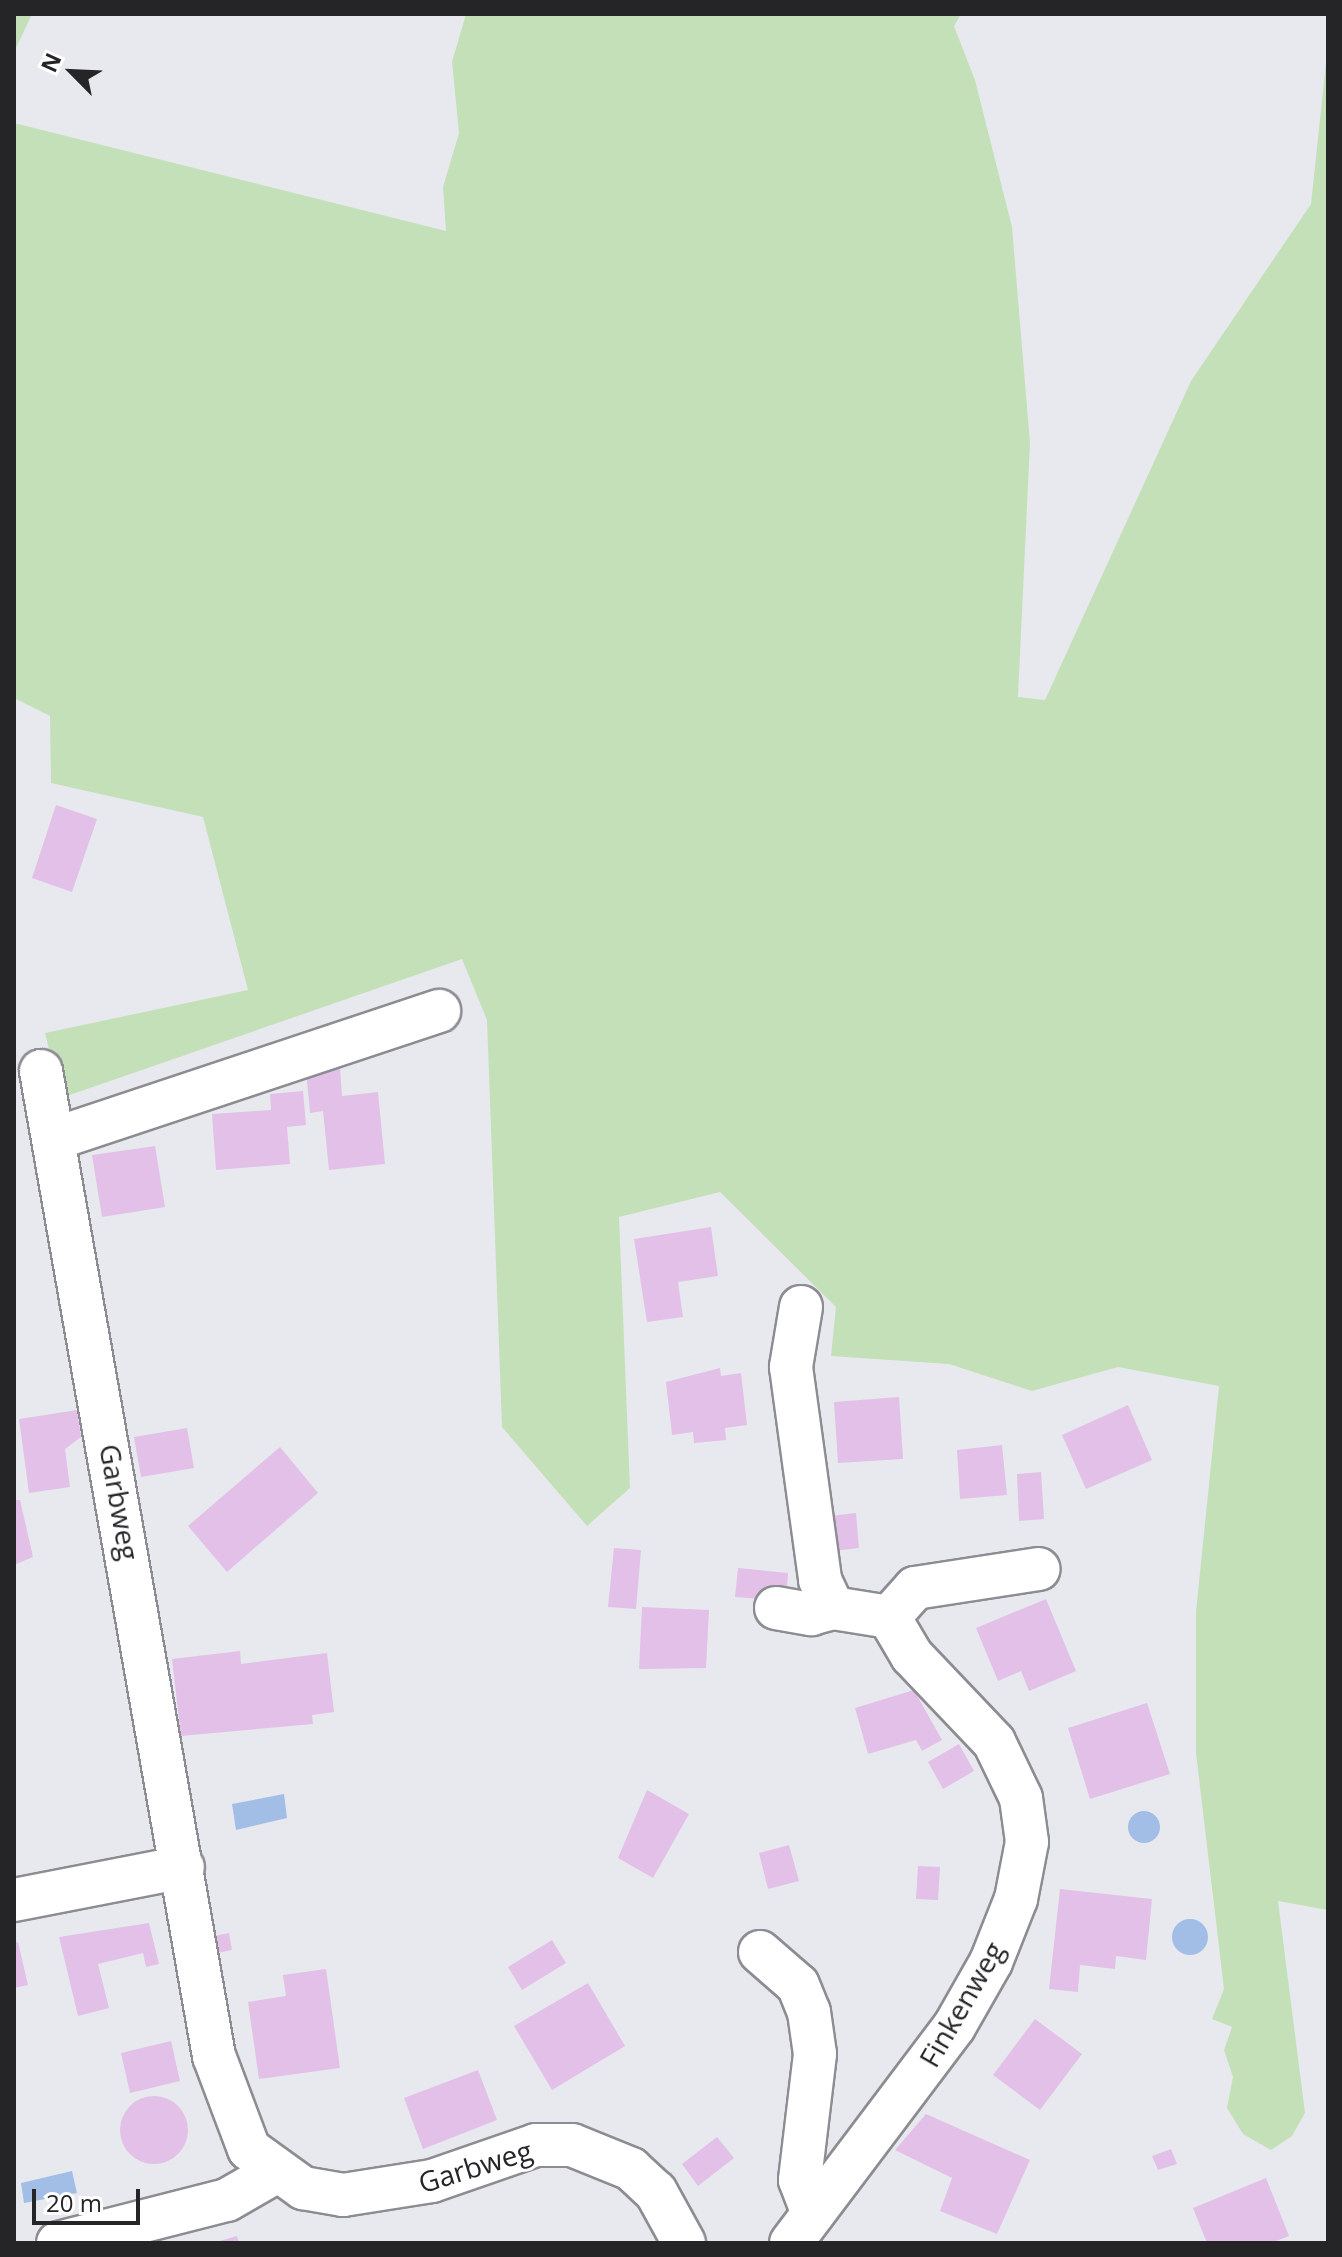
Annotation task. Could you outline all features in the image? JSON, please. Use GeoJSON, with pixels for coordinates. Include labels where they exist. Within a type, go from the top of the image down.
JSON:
{"type":"FeatureCollection","features":[{"type":"Feature","properties":{"kind":"street"},"geometry":{"type":"LineString","coordinates":[[54,1139],[439,1011]]}},
{"type":"Feature","properties":{"kind":"street","name":"Garbweg"},"geometry":{"type":"LineString","coordinates":[[41,1071],[214,2056],[249,2149],[274,2173],[330,2193],[386,2193],[501,2153],[572,2145],[631,2169],[656,2192],[684,2243]]}},
{"type":"Feature","properties":{"kind":"street"},"geometry":{"type":"LineString","coordinates":[[801,1307],[791,1367],[820,1580],[833,1608]]}},
{"type":"Feature","properties":{"kind":"street"},"geometry":{"type":"LineString","coordinates":[[776,1608],[811,1614],[833,1608],[889,1617],[915,1588],[1039,1569]]}},
{"type":"Feature","properties":{"kind":"street","name":"Finkenweg"},"geometry":{"type":"LineString","coordinates":[[802,2228],[936,2053],[991,1962],[1016,1899],[1027,1842],[1021,1798],[994,1742],[912,1656],[889,1617]]}},
{"type":"Feature","properties":{"kind":"street"},"geometry":{"type":"LineString","coordinates":[[14,1900],[183,1867]]}},
{"type":"Feature","properties":{"kind":"street","name":"Finkenweg"},"geometry":{"type":"LineString","coordinates":[[760,1952],[798,1985],[809,2012],[815,2054],[800,2180],[802,2228]]}},
{"type":"Feature","properties":{"kind":"street"},"geometry":{"type":"LineString","coordinates":[[58,2243],[227,2200],[274,2173]]}},
{"type":"Feature","properties":{"kind":"green space"},"geometry":{"type":"Polygon","coordinates":[[[14,14],[32,14],[14,52],[14,14]]]}},
{"type":"Feature","properties":{"kind":"green space"},"geometry":{"type":"Polygon","coordinates":[[[466,14],[961,14],[954,26],[975,80],[1012,227],[1030,443],[1018,697],[1045,700],[1191,381],[1311,204],[1328,44],[1328,1910],[1278,1901],[1305,2113],[1292,2136],[1271,2150],[1243,2134],[1227,2108],[1233,2077],[1224,2050],[1232,2027],[1212,2019],[1224,1989],[1196,1753],[1196,1612],[1219,1386],[1118,1367],[1032,1391],[949,1364],[831,1356],[836,1307],[720,1192],[619,1217],[630,1488],[587,1526],[502,1427],[487,1020],[462,959],[61,1098],[45,1033],[248,990],[203,817],[51,783],[50,716],[14,698],[14,123],[446,231],[443,187],[459,133],[452,62],[466,14]]]}},
{"type":"Feature","properties":{"kind":"water"},"geometry":{"type":"Polygon","coordinates":[[[284,1794],[287,1818],[236,1830],[232,1804],[284,1794]]]}},
{"type":"Feature","properties":{"kind":"water"},"geometry":{"type":"Polygon","coordinates":[[[1144,1811],[1155,1816],[1160,1827],[1155,1838],[1144,1843],[1133,1838],[1128,1827],[1133,1816],[1144,1811]]]}},
{"type":"Feature","properties":{"kind":"water"},"geometry":{"type":"Polygon","coordinates":[[[1190,1919],[1203,1924],[1208,1937],[1203,1950],[1190,1955],[1177,1950],[1172,1937],[1177,1924],[1190,1919]]]}},
{"type":"Feature","properties":{"kind":"water"},"geometry":{"type":"Polygon","coordinates":[[[72,2171],[77,2193],[24,2203],[21,2183],[72,2171]]]}},
{"type":"Feature","properties":{"kind":"building"},"geometry":{"type":"Polygon","coordinates":[[[56,805],[97,819],[72,892],[32,878],[56,805]]]}},
{"type":"Feature","properties":{"kind":"building"},"geometry":{"type":"Polygon","coordinates":[[[340,1067],[342,1096],[378,1092],[385,1164],[329,1170],[323,1111],[310,1113],[306,1070],[340,1067]]]}},
{"type":"Feature","properties":{"kind":"building"},"geometry":{"type":"Polygon","coordinates":[[[303,1091],[306,1125],[287,1127],[290,1164],[216,1170],[212,1114],[271,1110],[270,1094],[303,1091]]]}},
{"type":"Feature","properties":{"kind":"building"},"geometry":{"type":"Polygon","coordinates":[[[155,1146],[165,1207],[102,1217],[92,1155],[155,1146]]]}},
{"type":"Feature","properties":{"kind":"building"},"geometry":{"type":"Polygon","coordinates":[[[711,1227],[718,1276],[678,1282],[683,1317],[647,1322],[634,1239],[711,1227]]]}},
{"type":"Feature","properties":{"kind":"building"},"geometry":{"type":"Polygon","coordinates":[[[720,1368],[721,1376],[741,1373],[747,1425],[725,1428],[726,1440],[694,1443],[693,1432],[672,1435],[666,1382],[720,1368]]]}},
{"type":"Feature","properties":{"kind":"building"},"geometry":{"type":"Polygon","coordinates":[[[899,1397],[903,1459],[838,1463],[834,1402],[899,1397]]]}},
{"type":"Feature","properties":{"kind":"building"},"geometry":{"type":"Polygon","coordinates":[[[1128,1405],[1152,1460],[1086,1489],[1062,1435],[1128,1405]]]}},
{"type":"Feature","properties":{"kind":"building"},"geometry":{"type":"Polygon","coordinates":[[[77,1410],[81,1437],[65,1449],[70,1487],[29,1493],[19,1419],[77,1410]]]}},
{"type":"Feature","properties":{"kind":"building"},"geometry":{"type":"Polygon","coordinates":[[[187,1428],[194,1468],[141,1477],[134,1437],[187,1428]]]}},
{"type":"Feature","properties":{"kind":"building"},"geometry":{"type":"Polygon","coordinates":[[[1002,1445],[1007,1495],[960,1499],[957,1450],[1002,1445]]]}},
{"type":"Feature","properties":{"kind":"building"},"geometry":{"type":"Polygon","coordinates":[[[280,1447],[318,1493],[227,1572],[188,1526],[280,1447]]]}},
{"type":"Feature","properties":{"kind":"building"},"geometry":{"type":"Polygon","coordinates":[[[1041,1472],[1044,1519],[1019,1521],[1017,1474],[1041,1472]]]}},
{"type":"Feature","properties":{"kind":"building"},"geometry":{"type":"Polygon","coordinates":[[[14,1500],[20,1500],[33,1557],[14,1565],[14,1500]]]}},
{"type":"Feature","properties":{"kind":"building"},"geometry":{"type":"Polygon","coordinates":[[[856,1513],[859,1548],[833,1551],[830,1516],[856,1513]]]}},
{"type":"Feature","properties":{"kind":"building"},"geometry":{"type":"Polygon","coordinates":[[[614,1548],[641,1550],[636,1609],[608,1607],[614,1548]]]}},
{"type":"Feature","properties":{"kind":"building"},"geometry":{"type":"Polygon","coordinates":[[[738,1568],[788,1573],[786,1601],[735,1597],[738,1568]]]}},
{"type":"Feature","properties":{"kind":"building"},"geometry":{"type":"Polygon","coordinates":[[[1046,1599],[1076,1671],[1029,1691],[1021,1671],[998,1681],[976,1628],[1046,1599]]]}},
{"type":"Feature","properties":{"kind":"building"},"geometry":{"type":"Polygon","coordinates":[[[642,1607],[709,1610],[706,1668],[639,1669],[642,1607]]]}},
{"type":"Feature","properties":{"kind":"building"},"geometry":{"type":"Polygon","coordinates":[[[240,1651],[241,1664],[327,1653],[334,1712],[312,1715],[313,1724],[181,1736],[172,1659],[240,1651]]]}},
{"type":"Feature","properties":{"kind":"building"},"geometry":{"type":"Polygon","coordinates":[[[914,1690],[942,1740],[922,1751],[916,1740],[868,1754],[855,1708],[914,1690]]]}},
{"type":"Feature","properties":{"kind":"building"},"geometry":{"type":"Polygon","coordinates":[[[1147,1703],[1170,1774],[1090,1799],[1068,1728],[1147,1703]]]}},
{"type":"Feature","properties":{"kind":"building"},"geometry":{"type":"Polygon","coordinates":[[[959,1744],[974,1771],[943,1789],[928,1762],[959,1744]]]}},
{"type":"Feature","properties":{"kind":"building"},"geometry":{"type":"Polygon","coordinates":[[[647,1790],[689,1814],[653,1878],[618,1858],[647,1790]]]}},
{"type":"Feature","properties":{"kind":"building"},"geometry":{"type":"Polygon","coordinates":[[[789,1845],[799,1881],[768,1889],[759,1853],[789,1845]]]}},
{"type":"Feature","properties":{"kind":"building"},"geometry":{"type":"Polygon","coordinates":[[[918,1866],[940,1867],[938,1900],[916,1899],[918,1866]]]}},
{"type":"Feature","properties":{"kind":"building"},"geometry":{"type":"Polygon","coordinates":[[[1060,1889],[1152,1899],[1146,1960],[1116,1956],[1115,1969],[1080,1965],[1078,1992],[1049,1989],[1060,1889]]]}},
{"type":"Feature","properties":{"kind":"building"},"geometry":{"type":"Polygon","coordinates":[[[149,1923],[159,1964],[146,1967],[143,1953],[98,1964],[109,2008],[78,2016],[59,1937],[149,1923]]]}},
{"type":"Feature","properties":{"kind":"building"},"geometry":{"type":"Polygon","coordinates":[[[229,1933],[232,1950],[217,1953],[214,1936],[229,1933]]]}},
{"type":"Feature","properties":{"kind":"building"},"geometry":{"type":"Polygon","coordinates":[[[552,1940],[566,1963],[522,1990],[508,1967],[552,1940]]]}},
{"type":"Feature","properties":{"kind":"building"},"geometry":{"type":"Polygon","coordinates":[[[18,1942],[28,1985],[14,1988],[14,1943],[18,1942]]]}},
{"type":"Feature","properties":{"kind":"building"},"geometry":{"type":"Polygon","coordinates":[[[326,1969],[340,2068],[259,2079],[248,2002],[286,1996],[283,1975],[326,1969]]]}},
{"type":"Feature","properties":{"kind":"building"},"geometry":{"type":"Polygon","coordinates":[[[588,1983],[625,2046],[552,2090],[514,2026],[588,1983]]]}},
{"type":"Feature","properties":{"kind":"building"},"geometry":{"type":"Polygon","coordinates":[[[1035,2019],[1082,2054],[1040,2110],[993,2075],[1035,2019]]]}},
{"type":"Feature","properties":{"kind":"building"},"geometry":{"type":"Polygon","coordinates":[[[171,2041],[180,2081],[130,2093],[121,2053],[171,2041]]]}},
{"type":"Feature","properties":{"kind":"building"},"geometry":{"type":"Polygon","coordinates":[[[478,2070],[497,2120],[423,2149],[404,2098],[478,2070]]]}},
{"type":"Feature","properties":{"kind":"building"},"geometry":{"type":"Polygon","coordinates":[[[147,2096],[161,2096],[173,2101],[183,2111],[188,2130],[183,2149],[173,2159],[161,2164],[147,2164],[135,2159],[125,2149],[120,2137],[120,2123],[125,2111],[135,2101],[147,2096]]]}},
{"type":"Feature","properties":{"kind":"building"},"geometry":{"type":"Polygon","coordinates":[[[926,2114],[1030,2160],[997,2234],[940,2211],[952,2178],[895,2150],[926,2114]]]}},
{"type":"Feature","properties":{"kind":"building"},"geometry":{"type":"Polygon","coordinates":[[[717,2137],[734,2158],[698,2186],[682,2164],[717,2137]]]}},
{"type":"Feature","properties":{"kind":"building"},"geometry":{"type":"Polygon","coordinates":[[[1171,2149],[1177,2164],[1158,2170],[1152,2156],[1171,2149]]]}},
{"type":"Feature","properties":{"kind":"building"},"geometry":{"type":"Polygon","coordinates":[[[1266,2178],[1289,2236],[1271,2243],[1207,2243],[1193,2208],[1266,2178]]]}},
{"type":"Feature","properties":{"kind":"building"},"geometry":{"type":"Polygon","coordinates":[[[237,2236],[239,2243],[216,2242],[237,2236]]]}}]}
